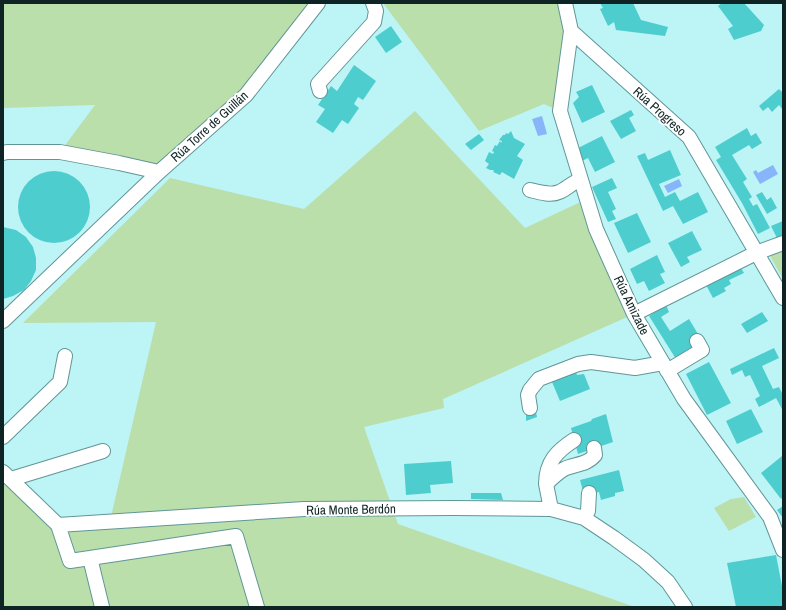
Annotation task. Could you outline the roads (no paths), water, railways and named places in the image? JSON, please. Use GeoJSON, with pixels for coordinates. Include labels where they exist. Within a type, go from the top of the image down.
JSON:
{"type":"FeatureCollection","features":[{"type":"Feature","properties":{"kind":"street","name":"Rúa Torre de Guillán"},"geometry":{"type":"LineString","coordinates":[[3,321],[159,172],[246,95],[318,3]]}},
{"type":"Feature","properties":{"kind":"street"},"geometry":{"type":"LineString","coordinates":[[320,91],[318,84],[374,22],[376,11],[373,3]]}},
{"type":"Feature","properties":{"kind":"street"},"geometry":{"type":"LineString","coordinates":[[565,3],[571,31]]}},
{"type":"Feature","properties":{"kind":"street","name":"Rúa Amizade"},"geometry":{"type":"LineString","coordinates":[[571,31],[560,111],[596,229],[634,314],[684,399],[770,517],[783,550]]}},
{"type":"Feature","properties":{"kind":"street","name":"Rúa Progreso"},"geometry":{"type":"LineString","coordinates":[[571,31],[689,137],[783,298]]}},
{"type":"Feature","properties":{"kind":"street"},"geometry":{"type":"LineString","coordinates":[[3,153],[60,152],[159,172]]}},
{"type":"Feature","properties":{"kind":"street"},"geometry":{"type":"LineString","coordinates":[[530,190],[541,193],[557,193],[574,182],[581,180]]}},
{"type":"Feature","properties":{"kind":"street"},"geometry":{"type":"LineString","coordinates":[[634,314],[756,253],[783,243]]}},
{"type":"Feature","properties":{"kind":"street"},"geometry":{"type":"LineString","coordinates":[[530,408],[528,397],[530,390],[539,380],[559,376],[578,364],[591,362],[635,368],[665,367],[702,350],[697,341]]}},
{"type":"Feature","properties":{"kind":"street"},"geometry":{"type":"LineString","coordinates":[[3,438],[60,382],[65,356]]}},
{"type":"Feature","properties":{"kind":"street"},"geometry":{"type":"LineString","coordinates":[[552,509],[546,484],[546,473],[552,459],[574,440]]}},
{"type":"Feature","properties":{"kind":"street"},"geometry":{"type":"LineString","coordinates":[[546,484],[552,477],[563,470],[585,463],[592,459],[595,455],[594,448]]}},
{"type":"Feature","properties":{"kind":"street"},"geometry":{"type":"LineString","coordinates":[[7,476],[103,451]]}},
{"type":"Feature","properties":{"kind":"street"},"geometry":{"type":"LineString","coordinates":[[7,476],[58,525],[70,561],[236,536],[257,607]]}},
{"type":"Feature","properties":{"kind":"street"},"geometry":{"type":"LineString","coordinates":[[584,518],[588,511],[589,493]]}},
{"type":"Feature","properties":{"kind":"street","name":"Rúa Monte Berdón"},"geometry":{"type":"LineString","coordinates":[[58,525],[304,509],[552,509],[584,518],[644,560],[668,582],[685,607]]}},
{"type":"Feature","properties":{"kind":"street"},"geometry":{"type":"LineString","coordinates":[[90,558],[102,607]]}},
{"type":"Feature","properties":{"kind":"water"},"geometry":{"type":"Polygon","coordinates":[[[542,116],[547,134],[538,136],[532,119],[542,116]]]}},
{"type":"Feature","properties":{"kind":"water"},"geometry":{"type":"Polygon","coordinates":[[[773,165],[778,174],[760,184],[753,172],[756,170],[758,173],[773,165]]]}},
{"type":"Feature","properties":{"kind":"water"},"geometry":{"type":"Polygon","coordinates":[[[679,179],[682,186],[668,193],[664,186],[679,179]]]}}]}
